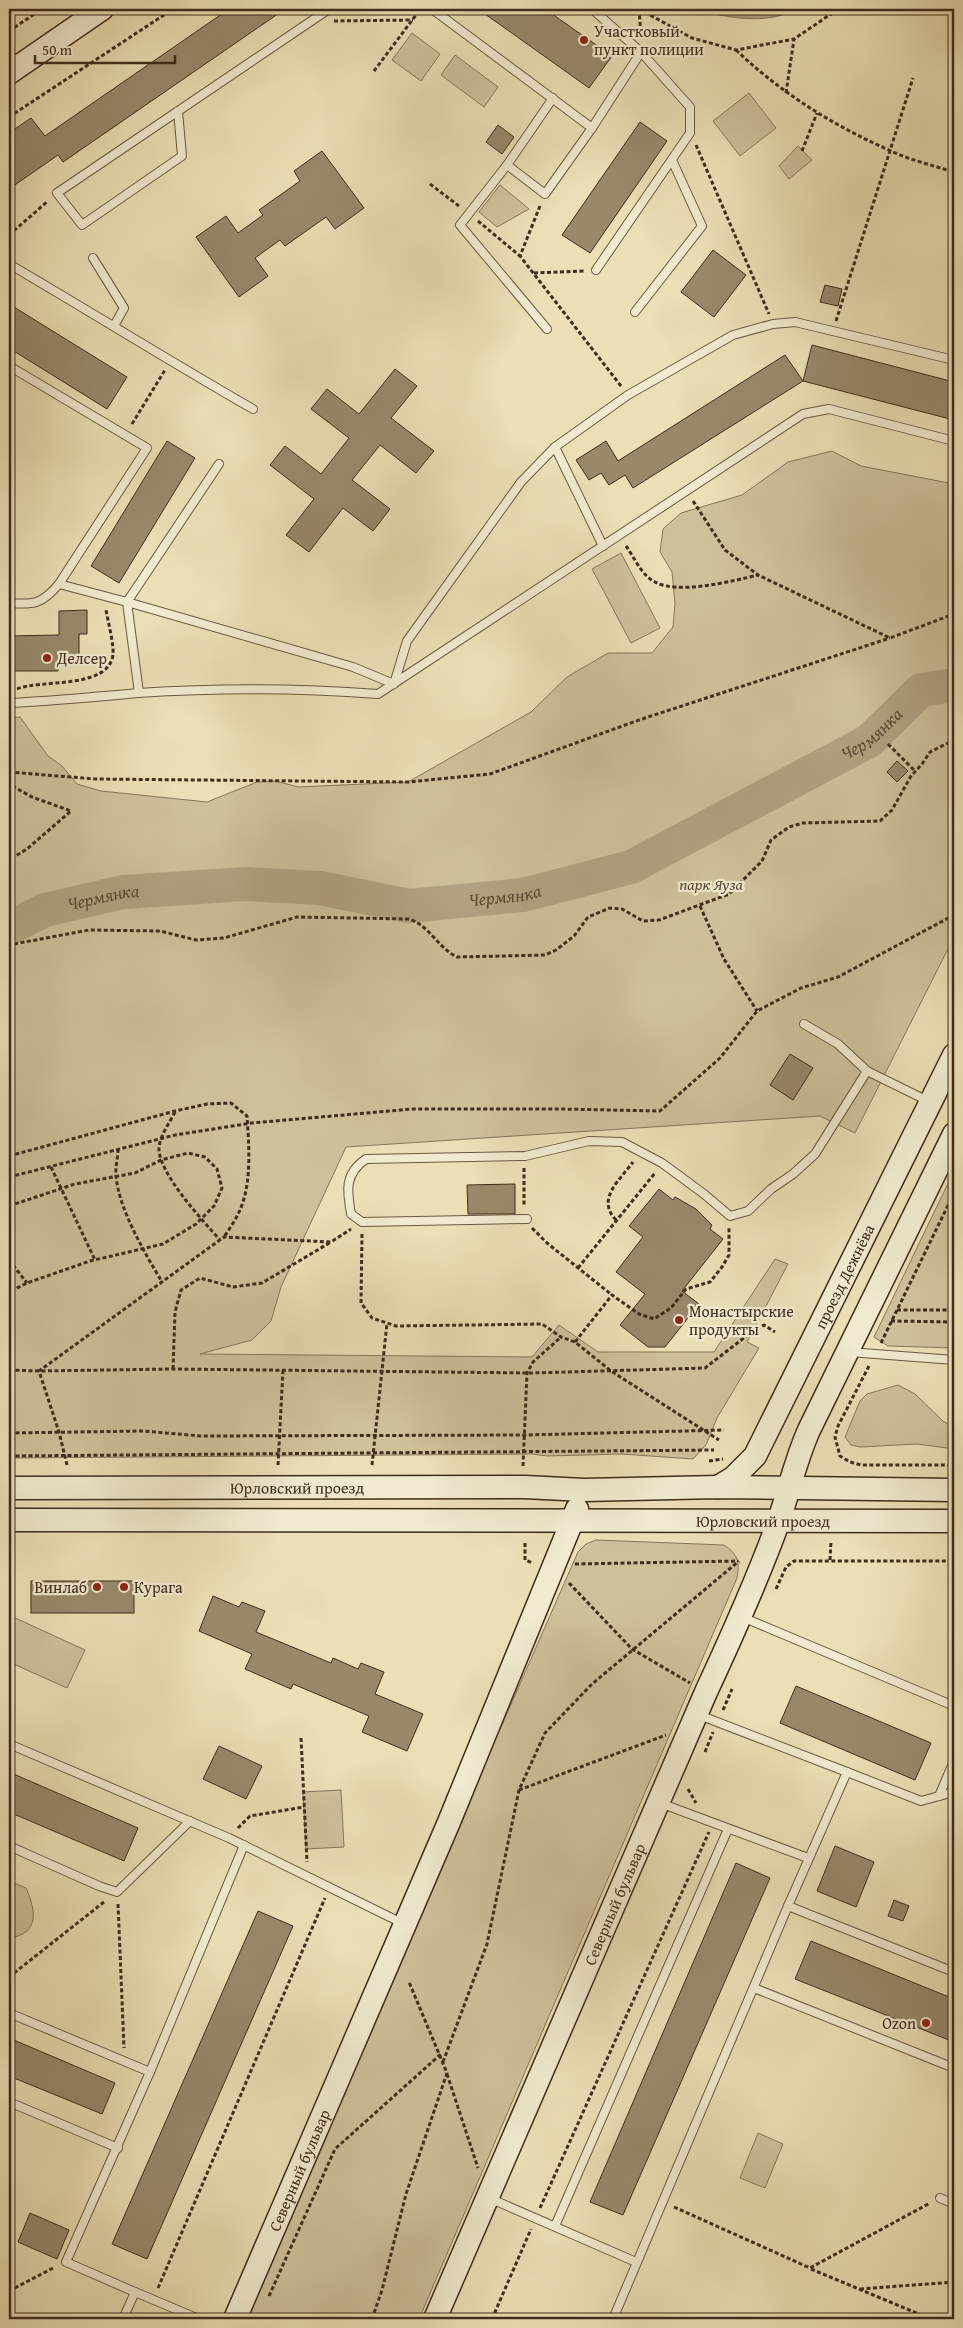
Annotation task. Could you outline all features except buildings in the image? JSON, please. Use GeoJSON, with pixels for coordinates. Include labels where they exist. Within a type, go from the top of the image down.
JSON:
{"type":"FeatureCollection","features":[{"type":"Feature","properties":{"kind":"main road"},"geometry":{"type":"LineString","coordinates":[[9,74],[102,9]]}},
{"type":"Feature","properties":{"kind":"main road","name":"проезд Дежнёва"},"geometry":{"type":"LineString","coordinates":[[718,1487],[733,1478],[755,1456],[954,1055]]}},
{"type":"Feature","properties":{"kind":"main road"},"geometry":{"type":"LineString","coordinates":[[789,1487],[800,1451],[809,1430],[954,1134]]}},
{"type":"Feature","properties":{"kind":"main road","name":"Юрловский проезд"},"geometry":{"type":"LineString","coordinates":[[9,1488],[525,1487],[584,1490],[789,1487],[954,1490]]}},
{"type":"Feature","properties":{"kind":"main road","name":"Северный бульвар"},"geometry":{"type":"LineString","coordinates":[[435,2319],[706,1692],[741,1617],[789,1487]]}},
{"type":"Feature","properties":{"kind":"main road"},"geometry":{"type":"LineString","coordinates":[[572,1522],[584,1490]]}},
{"type":"Feature","properties":{"kind":"main road","name":"Юрловский проезд"},"geometry":{"type":"LineString","coordinates":[[9,1520],[954,1521]]}},
{"type":"Feature","properties":{"kind":"main road","name":"Северный бульвар"},"geometry":{"type":"LineString","coordinates":[[235,2319],[406,1925],[572,1522]]}},
{"type":"Feature","properties":{"kind":"lane"},"geometry":{"type":"LineString","coordinates":[[178,111],[182,156],[82,226],[57,193],[178,111],[311,21],[329,9]]}},
{"type":"Feature","properties":{"kind":"lane"},"geometry":{"type":"LineString","coordinates":[[432,9],[592,128]]}},
{"type":"Feature","properties":{"kind":"lane"},"geometry":{"type":"LineString","coordinates":[[592,9],[641,52],[690,107],[690,133],[596,270]]}},
{"type":"Feature","properties":{"kind":"lane"},"geometry":{"type":"LineString","coordinates":[[506,165],[545,194],[592,128],[641,52]]}},
{"type":"Feature","properties":{"kind":"lane"},"geometry":{"type":"LineString","coordinates":[[547,329],[460,225],[506,165],[553,98]]}},
{"type":"Feature","properties":{"kind":"lane"},"geometry":{"type":"LineString","coordinates":[[636,312],[702,226],[672,160]]}},
{"type":"Feature","properties":{"kind":"lane"},"geometry":{"type":"LineString","coordinates":[[94,258],[124,308],[114,326]]}},
{"type":"Feature","properties":{"kind":"lane"},"geometry":{"type":"LineString","coordinates":[[9,264],[114,326],[170,362],[253,409]]}},
{"type":"Feature","properties":{"kind":"lane"},"geometry":{"type":"LineString","coordinates":[[394,684],[407,641],[522,482],[556,447],[628,395],[732,335],[773,324],[795,322],[954,360]]}},
{"type":"Feature","properties":{"kind":"lane"},"geometry":{"type":"LineString","coordinates":[[9,366],[147,448],[48,598],[31,605],[9,603]]}},
{"type":"Feature","properties":{"kind":"lane"},"geometry":{"type":"LineString","coordinates":[[9,703],[82,699],[138,693],[300,689],[378,694],[803,414],[829,408],[954,441]]}},
{"type":"Feature","properties":{"kind":"lane"},"geometry":{"type":"LineString","coordinates":[[556,447],[603,546]]}},
{"type":"Feature","properties":{"kind":"lane"},"geometry":{"type":"LineString","coordinates":[[138,693],[127,602],[219,464]]}},
{"type":"Feature","properties":{"kind":"lane"},"geometry":{"type":"LineString","coordinates":[[59,584],[354,666],[394,684]]}},
{"type":"Feature","properties":{"kind":"lane"},"geometry":{"type":"LineString","coordinates":[[804,1024],[838,1044],[867,1071],[931,1103]]}},
{"type":"Feature","properties":{"kind":"lane"},"geometry":{"type":"LineString","coordinates":[[527,1219],[362,1222],[352,1214],[346,1190],[355,1167],[366,1159],[525,1156],[590,1141],[622,1142],[662,1163],[730,1216],[748,1211],[771,1189],[793,1174],[815,1154],[867,1071]]}},
{"type":"Feature","properties":{"kind":"lane"},"geometry":{"type":"LineString","coordinates":[[848,1352],[954,1360]]}},
{"type":"Feature","properties":{"kind":"lane"},"geometry":{"type":"LineString","coordinates":[[741,1617],[954,1706]]}},
{"type":"Feature","properties":{"kind":"lane"},"geometry":{"type":"LineString","coordinates":[[694,1720],[718,1722],[921,1801],[954,1792]]}},
{"type":"Feature","properties":{"kind":"lane"},"geometry":{"type":"LineString","coordinates":[[9,1744],[229,1838],[308,1875],[406,1925]]}},
{"type":"Feature","properties":{"kind":"lane"},"geometry":{"type":"LineString","coordinates":[[939,1796],[954,1761]]}},
{"type":"Feature","properties":{"kind":"lane"},"geometry":{"type":"LineString","coordinates":[[613,2319],[846,1772]]}},
{"type":"Feature","properties":{"kind":"lane"},"geometry":{"type":"LineString","coordinates":[[658,1803],[808,1858]]}},
{"type":"Feature","properties":{"kind":"lane"},"geometry":{"type":"LineString","coordinates":[[9,1846],[99,1886],[117,1892],[190,1821]]}},
{"type":"Feature","properties":{"kind":"lane"},"geometry":{"type":"LineString","coordinates":[[555,2226],[728,1829]]}},
{"type":"Feature","properties":{"kind":"lane"},"geometry":{"type":"LineString","coordinates":[[199,2319],[66,2262],[118,2148],[244,1845]]}},
{"type":"Feature","properties":{"kind":"lane"},"geometry":{"type":"LineString","coordinates":[[788,1906],[954,1972]]}},
{"type":"Feature","properties":{"kind":"lane"},"geometry":{"type":"LineString","coordinates":[[754,1988],[954,2068]]}},
{"type":"Feature","properties":{"kind":"lane"},"geometry":{"type":"LineString","coordinates":[[9,2013],[150,2072]]}},
{"type":"Feature","properties":{"kind":"lane"},"geometry":{"type":"LineString","coordinates":[[9,2102],[118,2148]]}},
{"type":"Feature","properties":{"kind":"lane"},"geometry":{"type":"LineString","coordinates":[[488,2197],[636,2262]]}},
{"type":"Feature","properties":{"kind":"lane"},"geometry":{"type":"LineString","coordinates":[[940,2198],[954,2204]]}},
{"type":"Feature","properties":{"kind":"lane"},"geometry":{"type":"LineString","coordinates":[[123,2319],[135,2292]]}},
{"type":"Feature","properties":{"kind":"path"},"geometry":{"type":"LineString","coordinates":[[9,31],[42,9]]}},
{"type":"Feature","properties":{"kind":"path"},"geometry":{"type":"LineString","coordinates":[[9,118],[172,9]]}},
{"type":"Feature","properties":{"kind":"path"},"geometry":{"type":"LineString","coordinates":[[374,71],[421,9]]}},
{"type":"Feature","properties":{"kind":"path"},"geometry":{"type":"LineString","coordinates":[[639,9],[641,52]]}},
{"type":"Feature","properties":{"kind":"path"},"geometry":{"type":"LineString","coordinates":[[639,9],[692,38],[736,50],[794,39],[831,14],[833,9]]}},
{"type":"Feature","properties":{"kind":"path"},"geometry":{"type":"LineString","coordinates":[[311,21],[413,20]]}},
{"type":"Feature","properties":{"kind":"path"},"geometry":{"type":"LineString","coordinates":[[786,94],[794,39]]}},
{"type":"Feature","properties":{"kind":"path"},"geometry":{"type":"LineString","coordinates":[[736,50],[763,76],[786,94],[818,113],[890,151],[947,170],[954,169]]}},
{"type":"Feature","properties":{"kind":"path"},"geometry":{"type":"LineString","coordinates":[[833,331],[913,78]]}},
{"type":"Feature","properties":{"kind":"path"},"geometry":{"type":"LineString","coordinates":[[802,150],[818,113]]}},
{"type":"Feature","properties":{"kind":"path"},"geometry":{"type":"LineString","coordinates":[[690,133],[773,324]]}},
{"type":"Feature","properties":{"kind":"path"},"geometry":{"type":"LineString","coordinates":[[430,184],[520,256],[628,395]]}},
{"type":"Feature","properties":{"kind":"path"},"geometry":{"type":"LineString","coordinates":[[9,235],[57,193]]}},
{"type":"Feature","properties":{"kind":"path"},"geometry":{"type":"LineString","coordinates":[[520,256],[545,194]]}},
{"type":"Feature","properties":{"kind":"path"},"geometry":{"type":"LineString","coordinates":[[533,273],[596,270]]}},
{"type":"Feature","properties":{"kind":"path"},"geometry":{"type":"LineString","coordinates":[[125,435],[170,362]]}},
{"type":"Feature","properties":{"kind":"path"},"geometry":{"type":"LineString","coordinates":[[686,491],[725,550],[758,575],[890,638]]}},
{"type":"Feature","properties":{"kind":"path"},"geometry":{"type":"LineString","coordinates":[[619,535],[642,570],[655,582],[683,588],[758,575]]}},
{"type":"Feature","properties":{"kind":"path"},"geometry":{"type":"LineString","coordinates":[[10,691],[22,686],[80,682],[104,671],[113,656],[105,597]]}},
{"type":"Feature","properties":{"kind":"path"},"geometry":{"type":"LineString","coordinates":[[9,772],[95,779],[408,782],[490,774],[640,720],[890,638],[953,615]]}},
{"type":"Feature","properties":{"kind":"path"},"geometry":{"type":"LineString","coordinates":[[9,721],[9,772],[14,787],[32,797],[71,811],[27,849],[9,860]]}},
{"type":"Feature","properties":{"kind":"path"},"geometry":{"type":"LineString","coordinates":[[9,948],[14,944],[89,930],[160,931],[196,940],[224,938],[297,917],[409,919],[417,921],[448,953],[457,957],[545,955],[556,950],[574,936],[588,917],[610,908],[622,909],[643,922],[659,920],[729,894],[762,861],[771,840],[789,827],[803,823],[880,821],[892,810],[911,776],[930,752],[954,740]]}},
{"type":"Feature","properties":{"kind":"path"},"geometry":{"type":"LineString","coordinates":[[888,744],[916,771]]}},
{"type":"Feature","properties":{"kind":"path"},"geometry":{"type":"LineString","coordinates":[[700,906],[724,959],[756,1011]]}},
{"type":"Feature","properties":{"kind":"path"},"geometry":{"type":"LineString","coordinates":[[9,1177],[162,1138],[247,1124],[412,1109],[660,1111],[720,1058],[756,1011],[801,988],[838,977],[954,916]]}},
{"type":"Feature","properties":{"kind":"path"},"geometry":{"type":"LineString","coordinates":[[9,1156],[207,1104],[231,1103],[247,1116],[249,1147],[246,1186],[240,1210],[224,1237],[39,1371]]}},
{"type":"Feature","properties":{"kind":"path"},"geometry":{"type":"LineString","coordinates":[[176,1111],[159,1147],[161,1160],[177,1189],[220,1240]]}},
{"type":"Feature","properties":{"kind":"path"},"geometry":{"type":"LineString","coordinates":[[118,1149],[116,1177],[127,1215],[142,1249],[162,1282]]}},
{"type":"Feature","properties":{"kind":"path"},"geometry":{"type":"LineString","coordinates":[[616,1220],[607,1206],[609,1195],[641,1151]]}},
{"type":"Feature","properties":{"kind":"path"},"geometry":{"type":"LineString","coordinates":[[9,1206],[61,1188],[135,1173],[161,1160],[188,1152],[205,1157],[217,1169],[222,1188],[214,1206],[196,1224],[162,1244],[95,1260],[27,1282],[9,1292]]}},
{"type":"Feature","properties":{"kind":"path"},"geometry":{"type":"LineString","coordinates":[[525,1156],[523,1201],[529,1224],[547,1243],[612,1295],[639,1314],[654,1319],[671,1308],[686,1289],[710,1282],[722,1267],[729,1255],[730,1216]]}},
{"type":"Feature","properties":{"kind":"path"},"geometry":{"type":"LineString","coordinates":[[578,1268],[662,1163]]}},
{"type":"Feature","properties":{"kind":"path"},"geometry":{"type":"LineString","coordinates":[[51,1166],[95,1260]]}},
{"type":"Feature","properties":{"kind":"path"},"geometry":{"type":"LineString","coordinates":[[954,1193],[838,1426],[835,1437],[840,1456],[850,1462],[861,1465],[954,1465]]}},
{"type":"Feature","properties":{"kind":"path"},"geometry":{"type":"LineString","coordinates":[[946,1209],[954,1203]]}},
{"type":"Feature","properties":{"kind":"path"},"geometry":{"type":"LineString","coordinates":[[173,1368],[175,1312],[181,1290],[200,1278],[233,1288],[262,1283],[362,1222]]}},
{"type":"Feature","properties":{"kind":"path"},"geometry":{"type":"LineString","coordinates":[[362,1222],[361,1303],[372,1318],[396,1326],[542,1324],[561,1337],[575,1342],[610,1371],[719,1440]]}},
{"type":"Feature","properties":{"kind":"path"},"geometry":{"type":"LineString","coordinates":[[224,1237],[331,1242]]}},
{"type":"Feature","properties":{"kind":"path"},"geometry":{"type":"LineString","coordinates":[[9,1260],[27,1282]]}},
{"type":"Feature","properties":{"kind":"path"},"geometry":{"type":"LineString","coordinates":[[575,1342],[612,1295]]}},
{"type":"Feature","properties":{"kind":"path"},"geometry":{"type":"LineString","coordinates":[[897,1310],[954,1310]]}},
{"type":"Feature","properties":{"kind":"path"},"geometry":{"type":"LineString","coordinates":[[891,1321],[954,1322]]}},
{"type":"Feature","properties":{"kind":"path"},"geometry":{"type":"LineString","coordinates":[[372,1465],[387,1323]]}},
{"type":"Feature","properties":{"kind":"path"},"geometry":{"type":"LineString","coordinates":[[9,1370],[173,1368],[527,1373],[705,1368],[749,1334],[764,1325],[775,1332]]}},
{"type":"Feature","properties":{"kind":"path"},"geometry":{"type":"LineString","coordinates":[[523,1466],[527,1373],[533,1362],[561,1337]]}},
{"type":"Feature","properties":{"kind":"path"},"geometry":{"type":"LineString","coordinates":[[278,1465],[283,1370]]}},
{"type":"Feature","properties":{"kind":"path"},"geometry":{"type":"LineString","coordinates":[[39,1371],[59,1432],[67,1465]]}},
{"type":"Feature","properties":{"kind":"path"},"geometry":{"type":"LineString","coordinates":[[9,1433],[143,1431],[201,1436],[524,1435],[724,1430]]}},
{"type":"Feature","properties":{"kind":"path"},"geometry":{"type":"LineString","coordinates":[[9,1456],[714,1450]]}},
{"type":"Feature","properties":{"kind":"path"},"geometry":{"type":"LineString","coordinates":[[830,1560],[831,1541]]}},
{"type":"Feature","properties":{"kind":"path"},"geometry":{"type":"LineString","coordinates":[[525,1543],[525,1560],[536,1565]]}},
{"type":"Feature","properties":{"kind":"path"},"geometry":{"type":"LineString","coordinates":[[443,2062],[487,1944],[519,1790],[546,1733],[592,1684],[739,1561],[573,1564],[571,1572]]}},
{"type":"Feature","properties":{"kind":"path"},"geometry":{"type":"LineString","coordinates":[[775,1592],[786,1567],[794,1561],[954,1561]]}},
{"type":"Feature","properties":{"kind":"path"},"geometry":{"type":"LineString","coordinates":[[567,1581],[632,1649],[706,1692]]}},
{"type":"Feature","properties":{"kind":"path"},"geometry":{"type":"LineString","coordinates":[[702,1757],[733,1687]]}},
{"type":"Feature","properties":{"kind":"path"},"geometry":{"type":"LineString","coordinates":[[519,1790],[694,1720]]}},
{"type":"Feature","properties":{"kind":"path"},"geometry":{"type":"LineString","coordinates":[[301,1738],[308,1875]]}},
{"type":"Feature","properties":{"kind":"path"},"geometry":{"type":"LineString","coordinates":[[492,2319],[712,1824],[687,1791],[691,1783]]}},
{"type":"Feature","properties":{"kind":"path"},"geometry":{"type":"LineString","coordinates":[[229,1838],[250,1816],[304,1806]]}},
{"type":"Feature","properties":{"kind":"path"},"geometry":{"type":"LineString","coordinates":[[153,2300],[330,1886]]}},
{"type":"Feature","properties":{"kind":"path"},"geometry":{"type":"LineString","coordinates":[[9,1977],[117,1892]]}},
{"type":"Feature","properties":{"kind":"path"},"geometry":{"type":"LineString","coordinates":[[117,1892],[124,2062]]}},
{"type":"Feature","properties":{"kind":"path"},"geometry":{"type":"LineString","coordinates":[[9,1970],[14,1973]]}},
{"type":"Feature","properties":{"kind":"path"},"geometry":{"type":"LineString","coordinates":[[409,1982],[441,2054],[488,2197]]}},
{"type":"Feature","properties":{"kind":"path"},"geometry":{"type":"LineString","coordinates":[[267,2301],[334,2149],[441,2054]]}},
{"type":"Feature","properties":{"kind":"path"},"geometry":{"type":"LineString","coordinates":[[372,2319],[382,2290],[406,2194],[447,2073]]}},
{"type":"Feature","properties":{"kind":"path"},"geometry":{"type":"LineString","coordinates":[[810,2268],[940,2198]]}},
{"type":"Feature","properties":{"kind":"path"},"geometry":{"type":"LineString","coordinates":[[662,2202],[931,2319]]}},
{"type":"Feature","properties":{"kind":"path"},"geometry":{"type":"LineString","coordinates":[[9,2291],[66,2262]]}},
{"type":"Feature","properties":{"kind":"path"},"geometry":{"type":"LineString","coordinates":[[859,2289],[954,2282]]}},
{"type":"Feature","properties":{"kind":"green space"},"geometry":{"type":"Polygon","coordinates":[[[412,33],[440,54],[421,81],[392,60],[412,33]]]}},
{"type":"Feature","properties":{"kind":"green space"},"geometry":{"type":"Polygon","coordinates":[[[455,55],[498,87],[484,107],[441,75],[455,55]]]}},
{"type":"Feature","properties":{"kind":"green space"},"geometry":{"type":"Polygon","coordinates":[[[749,93],[776,128],[740,156],[713,121],[749,93]]]}},
{"type":"Feature","properties":{"kind":"green space"},"geometry":{"type":"Polygon","coordinates":[[[798,146],[812,160],[789,179],[779,166],[798,146]]]}},
{"type":"Feature","properties":{"kind":"green space"},"geometry":{"type":"Polygon","coordinates":[[[500,185],[529,209],[497,227],[479,212],[500,185]]]}},
{"type":"Feature","properties":{"kind":"green space","name":"парк Яуза"},"geometry":{"type":"Polygon","coordinates":[[[832,451],[861,466],[954,484],[954,937],[855,1133],[820,1116],[346,1147],[281,1287],[271,1321],[252,1340],[200,1354],[532,1357],[559,1325],[598,1352],[714,1352],[775,1259],[788,1264],[747,1342],[759,1348],[717,1418],[706,1445],[693,1459],[622,1454],[547,1456],[532,1454],[9,1458],[9,718],[20,717],[48,756],[62,766],[77,784],[101,791],[207,802],[257,782],[276,781],[298,787],[408,782],[531,712],[567,677],[608,653],[652,653],[673,627],[675,603],[672,572],[660,552],[663,529],[681,513],[742,495],[788,462],[832,451]]]}},
{"type":"Feature","properties":{"kind":"green space"},"geometry":{"type":"Polygon","coordinates":[[[621,553],[660,628],[631,643],[592,569],[621,553]]]}},
{"type":"Feature","properties":{"kind":"green space"},"geometry":{"type":"Polygon","coordinates":[[[954,1171],[954,1348],[888,1346],[874,1337],[954,1171]]]}},
{"type":"Feature","properties":{"kind":"green space"},"geometry":{"type":"Polygon","coordinates":[[[898,1385],[915,1394],[943,1421],[954,1428],[954,1449],[917,1444],[860,1447],[851,1445],[845,1437],[860,1401],[867,1394],[898,1385]]]}},
{"type":"Feature","properties":{"kind":"green space"},"geometry":{"type":"Polygon","coordinates":[[[596,1540],[724,1545],[737,1559],[737,1578],[419,2319],[244,2319],[298,2189],[578,1552],[586,1544],[596,1540]]]}},
{"type":"Feature","properties":{"kind":"green space"},"geometry":{"type":"Polygon","coordinates":[[[11,1616],[85,1650],[67,1688],[9,1662],[9,1621],[11,1616]]]}},
{"type":"Feature","properties":{"kind":"green space"},"geometry":{"type":"Polygon","coordinates":[[[341,1790],[344,1847],[306,1849],[303,1792],[341,1790]]]}},
{"type":"Feature","properties":{"kind":"green space"},"geometry":{"type":"Polygon","coordinates":[[[9,1881],[26,1888],[32,1905],[33,1920],[26,1932],[9,1938],[9,1881]]]}},
{"type":"Feature","properties":{"kind":"green space"},"geometry":{"type":"Polygon","coordinates":[[[758,2133],[783,2144],[765,2188],[740,2178],[758,2133]]]}},
{"type":"Feature","properties":{"kind":"water"},"geometry":{"type":"Polygon","coordinates":[[[692,9],[797,9],[785,14],[759,19],[718,15],[692,9]]]}},
{"type":"Feature","properties":{"kind":"waterway","name":"Чермянка"},"geometry":{"type":"LineString","coordinates":[[9,928],[45,910],[123,892],[246,884],[320,888],[409,906],[523,895],[631,867],[869,741],[921,690],[954,685]]}},
{"type":"Feature","properties":{"kind":"place","name":"Участковый пункт полиции"},"geometry":{"type":"Point","coordinates":[584,40]}},
{"type":"Feature","properties":{"kind":"place","name":"Делсер"},"geometry":{"type":"Point","coordinates":[47,658]}},
{"type":"Feature","properties":{"kind":"place","name":"Монастырские продукты"},"geometry":{"type":"Point","coordinates":[679,1320]}},
{"type":"Feature","properties":{"kind":"place","name":"Винлаб"},"geometry":{"type":"Point","coordinates":[97,1587]}},
{"type":"Feature","properties":{"kind":"place","name":"Курага"},"geometry":{"type":"Point","coordinates":[124,1587]}},
{"type":"Feature","properties":{"kind":"place","name":"Ozon"},"geometry":{"type":"Point","coordinates":[926,2023]}}]}
